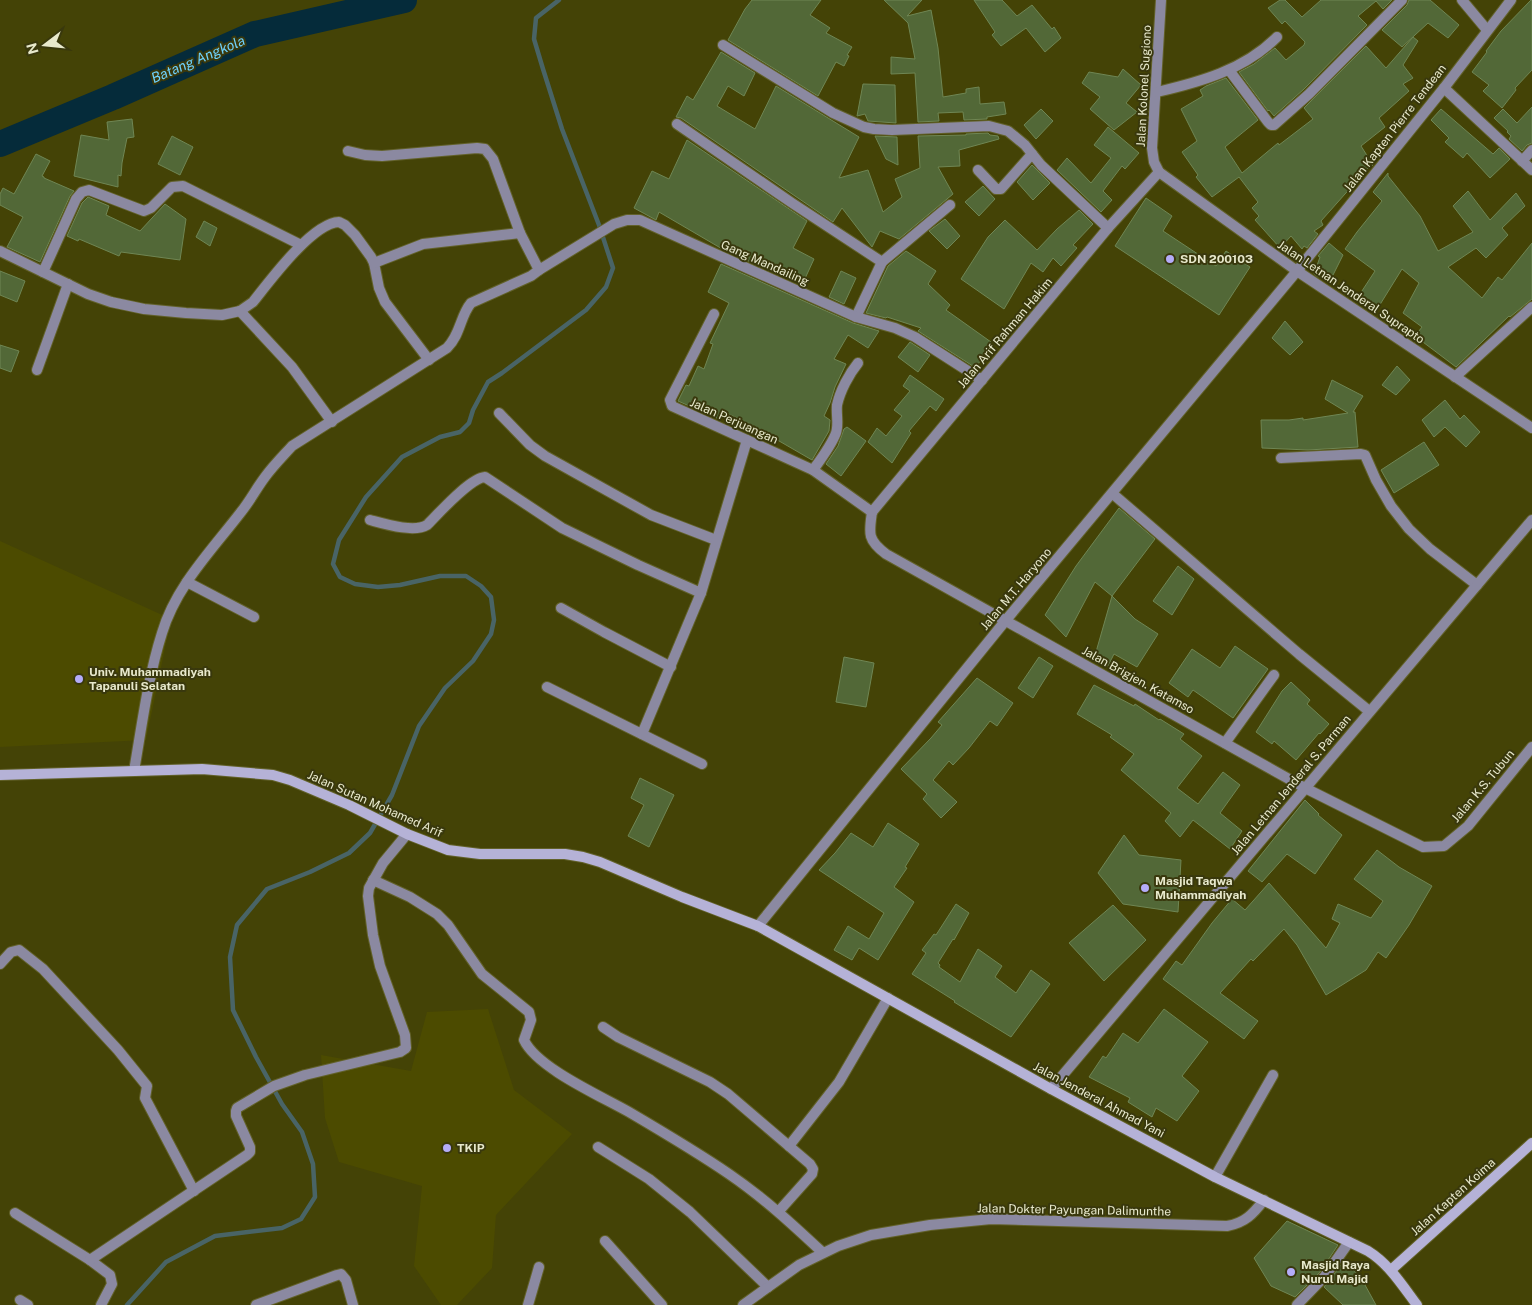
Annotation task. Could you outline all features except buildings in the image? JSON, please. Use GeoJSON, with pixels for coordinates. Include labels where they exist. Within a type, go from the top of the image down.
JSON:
{"type":"FeatureCollection","features":[{"type":"Feature","properties":{"kind":"street","name":"Jalan Kolonel Sugiono"},"geometry":{"type":"LineString","coordinates":[[1159,172],[1154,162],[1152,148],[1157,92],[1161,0]]}},
{"type":"Feature","properties":{"kind":"street"},"geometry":{"type":"LineString","coordinates":[[1229,70],[1270,124],[1273,125],[1309,94],[1402,0]]}},
{"type":"Feature","properties":{"kind":"street"},"geometry":{"type":"LineString","coordinates":[[1462,0],[1487,30]]}},
{"type":"Feature","properties":{"kind":"street","name":"Jalan Kapten Pierre Tendean"},"geometry":{"type":"LineString","coordinates":[[1297,271],[1444,88],[1511,0]]}},
{"type":"Feature","properties":{"kind":"street"},"geometry":{"type":"LineString","coordinates":[[1157,92],[1194,83],[1229,70],[1261,51],[1277,37]]}},
{"type":"Feature","properties":{"kind":"street"},"geometry":{"type":"LineString","coordinates":[[722,44],[833,113],[864,127],[874,130],[892,130],[989,126],[1008,131],[1025,145],[1041,165],[1108,228]]}},
{"type":"Feature","properties":{"kind":"street"},"geometry":{"type":"LineString","coordinates":[[1444,88],[1532,170]]}},
{"type":"Feature","properties":{"kind":"street"},"geometry":{"type":"LineString","coordinates":[[677,124],[882,262]]}},
{"type":"Feature","properties":{"kind":"street"},"geometry":{"type":"LineString","coordinates":[[348,151],[365,156],[377,156],[477,148],[485,149],[493,159],[520,233],[539,270]]}},
{"type":"Feature","properties":{"kind":"street"},"geometry":{"type":"LineString","coordinates":[[1522,161],[1532,150]]}},
{"type":"Feature","properties":{"kind":"street"},"geometry":{"type":"LineString","coordinates":[[978,170],[994,187],[999,189],[1004,186],[1032,154]]}},
{"type":"Feature","properties":{"kind":"street","name":"Jalan Letnan Jenderal Suprapto"},"geometry":{"type":"LineString","coordinates":[[1159,172],[1297,271],[1532,428]]}},
{"type":"Feature","properties":{"kind":"street","name":"Jalan Arif Rahman Hakim"},"geometry":{"type":"LineString","coordinates":[[872,512],[1108,228],[1159,172]]}},
{"type":"Feature","properties":{"kind":"street"},"geometry":{"type":"LineString","coordinates":[[43,272],[76,198],[82,192],[89,190],[136,210],[144,211],[151,208],[172,187],[183,186],[301,245]]}},
{"type":"Feature","properties":{"kind":"street"},"geometry":{"type":"LineString","coordinates":[[856,317],[882,262],[950,205]]}},
{"type":"Feature","properties":{"kind":"street","name":"Gang Mandailing"},"geometry":{"type":"LineString","coordinates":[[134,771],[162,631],[187,582],[202,559],[241,512],[278,461],[292,446],[441,352],[453,342],[471,302],[531,276],[614,224],[628,220],[640,220],[856,317],[895,328],[915,337],[982,380]]}},
{"type":"Feature","properties":{"kind":"street"},"geometry":{"type":"LineString","coordinates":[[0,251],[88,294],[103,299],[144,309],[222,315],[240,311],[252,302],[301,245],[324,228],[339,222],[355,235],[374,263],[379,288],[385,302],[429,360]]}},
{"type":"Feature","properties":{"kind":"street"},"geometry":{"type":"LineString","coordinates":[[374,263],[423,244],[520,233]]}},
{"type":"Feature","properties":{"kind":"street","name":"Jalan M.T. Haryono"},"geometry":{"type":"LineString","coordinates":[[758,926],[1006,620],[1297,271]]}},
{"type":"Feature","properties":{"kind":"street"},"geometry":{"type":"LineString","coordinates":[[37,370],[68,284]]}},
{"type":"Feature","properties":{"kind":"street"},"geometry":{"type":"LineString","coordinates":[[1455,377],[1532,307]]}},
{"type":"Feature","properties":{"kind":"street"},"geometry":{"type":"LineString","coordinates":[[240,311],[292,367],[332,422]]}},
{"type":"Feature","properties":{"kind":"street","name":"Jalan Perjuangan"},"geometry":{"type":"LineString","coordinates":[[714,314],[670,400],[671,404],[679,410],[813,470],[872,512]]}},
{"type":"Feature","properties":{"kind":"street"},"geometry":{"type":"LineString","coordinates":[[813,470],[837,431],[837,406],[850,375],[858,363]]}},
{"type":"Feature","properties":{"kind":"street"},"geometry":{"type":"LineString","coordinates":[[499,413],[530,445],[545,456],[651,515],[716,540]]}},
{"type":"Feature","properties":{"kind":"street"},"geometry":{"type":"LineString","coordinates":[[642,734],[701,593],[747,440]]}},
{"type":"Feature","properties":{"kind":"street"},"geometry":{"type":"LineString","coordinates":[[1281,458],[1365,455],[1376,480],[1409,529],[1477,585]]}},
{"type":"Feature","properties":{"kind":"street"},"geometry":{"type":"LineString","coordinates":[[370,520],[385,524],[420,528],[427,525],[469,485],[477,479],[485,477],[562,528],[701,593]]}},
{"type":"Feature","properties":{"kind":"street"},"geometry":{"type":"LineString","coordinates":[[1112,494],[1298,654],[1369,711]]}},
{"type":"Feature","properties":{"kind":"street","name":"Jalan Brigjen. Katamso"},"geometry":{"type":"LineString","coordinates":[[872,512],[869,532],[877,547],[886,554],[1305,788],[1423,847]]}},
{"type":"Feature","properties":{"kind":"street","name":"Jalan Letnan Jenderal S. Parman"},"geometry":{"type":"LineString","coordinates":[[1051,1089],[1532,520]]}},
{"type":"Feature","properties":{"kind":"street"},"geometry":{"type":"LineString","coordinates":[[187,582],[254,616]]}},
{"type":"Feature","properties":{"kind":"street"},"geometry":{"type":"LineString","coordinates":[[561,608],[671,667]]}},
{"type":"Feature","properties":{"kind":"street"},"geometry":{"type":"LineString","coordinates":[[1225,743],[1274,675]]}},
{"type":"Feature","properties":{"kind":"street"},"geometry":{"type":"LineString","coordinates":[[547,687],[702,764]]}},
{"type":"Feature","properties":{"kind":"street","name":"Jalan K.S. Tubun"},"geometry":{"type":"LineString","coordinates":[[1423,847],[1444,846],[1468,826],[1532,747]]}},
{"type":"Feature","properties":{"kind":"street","name":"Jalan Sutan Mohamed Arif"},"geometry":{"type":"LineString","coordinates":[[0,775],[202,769],[273,775],[290,780],[349,805],[394,828],[434,845],[462,853],[565,854],[583,856],[758,926]]}},
{"type":"Feature","properties":{"kind":"street"},"geometry":{"type":"LineString","coordinates":[[90,1260],[243,1159],[250,1152],[250,1147],[236,1116],[238,1108],[274,1086],[304,1075],[400,1052],[406,1048],[405,1035],[380,966],[373,935],[368,896],[373,880],[383,863],[407,834]]}},
{"type":"Feature","properties":{"kind":"street"},"geometry":{"type":"LineString","coordinates":[[373,880],[410,896],[430,909],[448,925],[482,974],[529,1012],[531,1020],[524,1040],[527,1046],[547,1064],[572,1081],[670,1137],[730,1175],[778,1211],[822,1252]]}},
{"type":"Feature","properties":{"kind":"street","name":"Jalan Jenderal Ahmad Yani"},"geometry":{"type":"LineString","coordinates":[[758,926],[1051,1089],[1215,1177],[1377,1257],[1391,1270],[1417,1305]]}},
{"type":"Feature","properties":{"kind":"street"},"geometry":{"type":"LineString","coordinates":[[0,964],[11,952],[19,950],[43,969],[118,1050],[147,1086],[145,1098],[194,1191]]}},
{"type":"Feature","properties":{"kind":"street"},"geometry":{"type":"LineString","coordinates":[[789,1146],[839,1082],[888,998]]}},
{"type":"Feature","properties":{"kind":"street"},"geometry":{"type":"LineString","coordinates":[[603,1027],[618,1037],[716,1086],[749,1110],[810,1164],[812,1174],[778,1211]]}},
{"type":"Feature","properties":{"kind":"street"},"geometry":{"type":"LineString","coordinates":[[1215,1177],[1273,1075]]}},
{"type":"Feature","properties":{"kind":"street","name":"Jalan Kapten Koima"},"geometry":{"type":"LineString","coordinates":[[1391,1270],[1532,1143]]}},
{"type":"Feature","properties":{"kind":"street"},"geometry":{"type":"LineString","coordinates":[[598,1147],[656,1184],[690,1212],[768,1287]]}},
{"type":"Feature","properties":{"kind":"street","name":"Jalan Dokter Payungan Dalimunthe"},"geometry":{"type":"LineString","coordinates":[[743,1305],[799,1265],[822,1252],[872,1235],[960,1220],[991,1218],[1227,1226],[1241,1223],[1248,1219],[1264,1200]]}},
{"type":"Feature","properties":{"kind":"street"},"geometry":{"type":"LineString","coordinates":[[16,1213],[90,1260],[112,1278],[112,1284],[101,1305]]}},
{"type":"Feature","properties":{"kind":"street"},"geometry":{"type":"LineString","coordinates":[[605,1241],[662,1305]]}},
{"type":"Feature","properties":{"kind":"street"},"geometry":{"type":"LineString","coordinates":[[1297,1305],[1324,1276],[1349,1242]]}},
{"type":"Feature","properties":{"kind":"street"},"geometry":{"type":"LineString","coordinates":[[528,1305],[540,1266]]}},
{"type":"Feature","properties":{"kind":"street"},"geometry":{"type":"LineString","coordinates":[[256,1305],[341,1274],[346,1280],[353,1305]]}},
{"type":"Feature","properties":{"kind":"shaded area","name":"Univ. Muhammadiyah Tapanuli Selatan"},"geometry":{"type":"Polygon","coordinates":[[[0,541],[171,619],[146,740],[0,747],[0,541]]]}},
{"type":"Feature","properties":{"kind":"shaded area","name":"TKIP"},"geometry":{"type":"Polygon","coordinates":[[[488,1009],[514,1090],[572,1134],[496,1215],[492,1268],[457,1305],[441,1305],[414,1266],[422,1186],[339,1162],[325,1118],[321,1055],[411,1071],[427,1012],[488,1009]]]}},
{"type":"Feature","properties":{"kind":"waterway","name":"Batang Angkola"},"geometry":{"type":"LineString","coordinates":[[0,144],[113,97],[255,34],[404,0]]}},
{"type":"Feature","properties":{"kind":"waterway"},"geometry":{"type":"LineString","coordinates":[[127,1305],[166,1262],[215,1236],[282,1228],[301,1219],[315,1197],[313,1164],[302,1132],[282,1104],[233,1010],[230,957],[237,925],[267,889],[310,872],[349,853],[370,833],[392,795],[419,726],[445,688],[473,661],[491,634],[494,620],[491,597],[481,586],[466,576],[440,576],[400,585],[378,587],[355,584],[340,577],[333,564],[339,540],[366,497],[402,457],[440,437],[460,432],[469,423],[473,410],[488,382],[586,310],[606,287],[613,268],[599,225],[562,129],[534,39],[536,18],[559,0]]}},
{"type":"Feature","properties":{"kind":"place","name":"SDN 200103"},"geometry":{"type":"Point","coordinates":[1170,259]}},
{"type":"Feature","properties":{"kind":"place","name":"Univ. Muhammadiyah Tapanuli Selatan"},"geometry":{"type":"Point","coordinates":[79,679]}},
{"type":"Feature","properties":{"kind":"place","name":"Masjid Taqwa Muhammadiyah"},"geometry":{"type":"Point","coordinates":[1145,888]}},
{"type":"Feature","properties":{"kind":"place","name":"TKIP"},"geometry":{"type":"Point","coordinates":[447,1148]}},
{"type":"Feature","properties":{"kind":"place","name":"Masjid Raya Nurul Majid"},"geometry":{"type":"Point","coordinates":[1291,1272]}}]}
